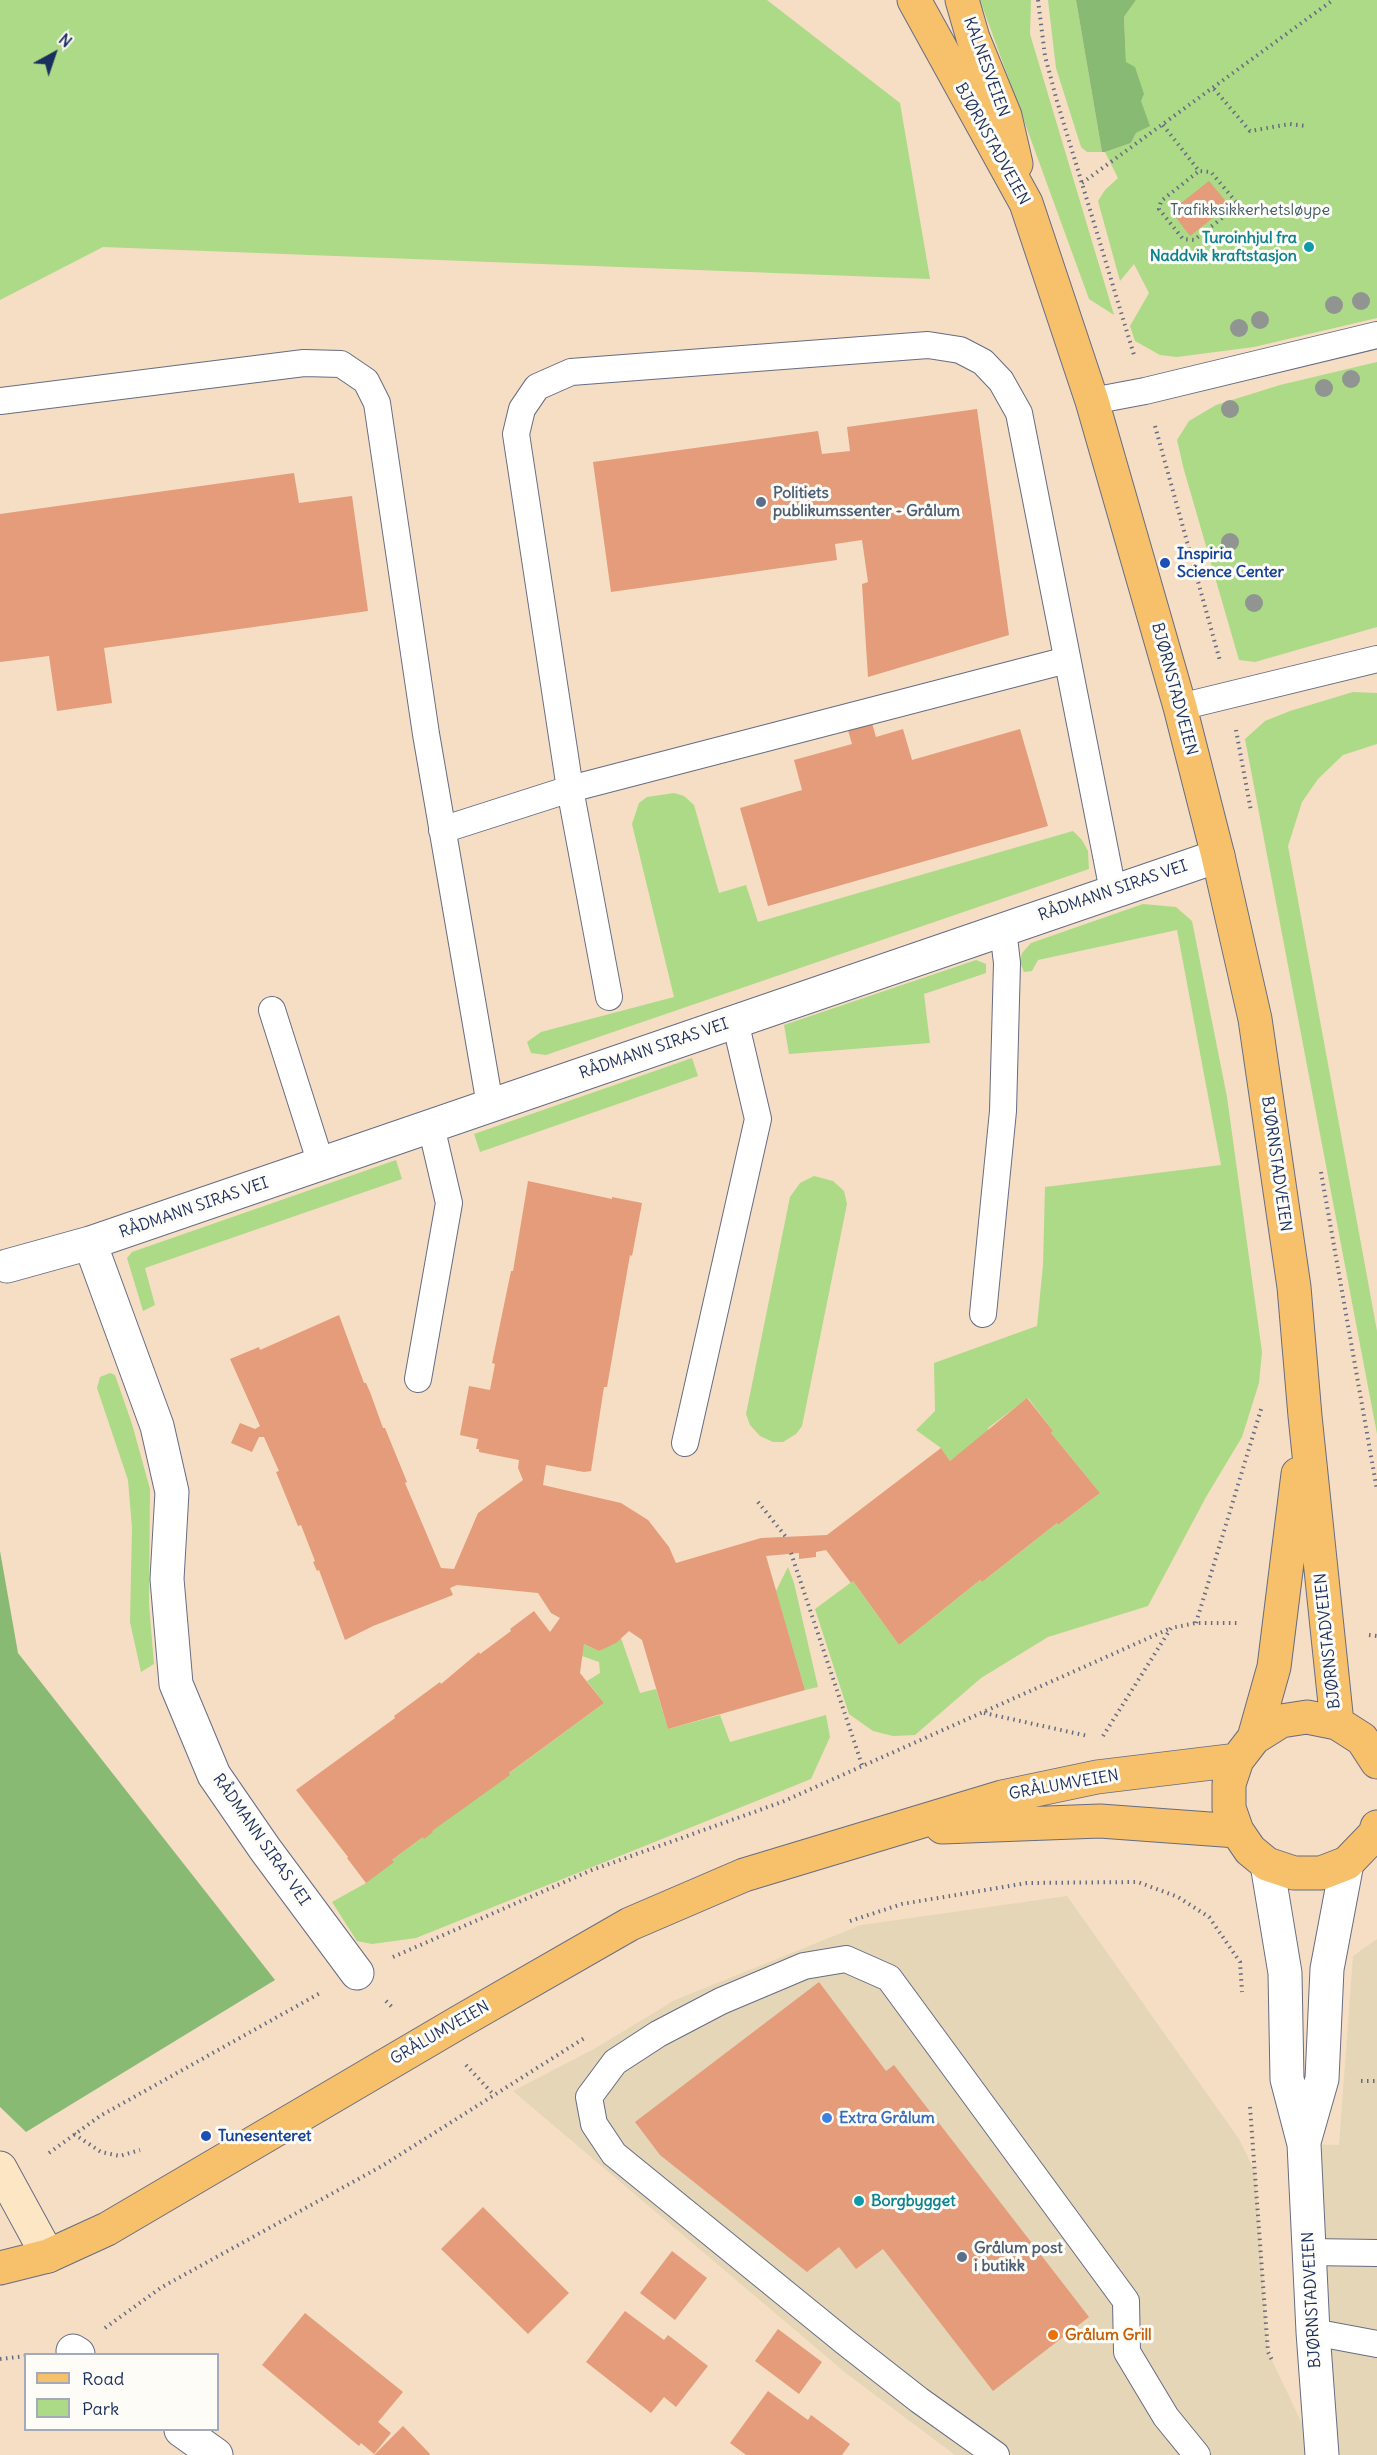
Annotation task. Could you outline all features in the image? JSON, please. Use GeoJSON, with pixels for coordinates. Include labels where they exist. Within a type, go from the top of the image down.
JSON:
{"type":"FeatureCollection","features":[{"type":"Feature","properties":{"kind":"main road","name":"BJØRNSTADVEIEN"},"geometry":{"type":"LineString","coordinates":[[914,0],[1026,203],[1092,401],[1180,707],[1218,856],[1255,1019],[1294,1287],[1336,1723]]}},
{"type":"Feature","properties":{"kind":"main road","name":"KALNESVEIEN"},"geometry":{"type":"LineString","coordinates":[[962,0],[973,38],[1005,116],[1026,203]]}},
{"type":"Feature","properties":{"kind":"main road","name":"BJØRNSTADVEIEN"},"geometry":{"type":"LineString","coordinates":[[1237,1831],[1229,1808],[1229,1784],[1246,1749],[1274,1667],[1305,1416]]}},
{"type":"Feature","properties":{"kind":"main road"},"geometry":{"type":"LineString","coordinates":[[1246,1749],[1281,1721],[1307,1718],[1336,1723],[1362,1740],[1377,1762]]}},
{"type":"Feature","properties":{"kind":"main road","name":"GRÅLUMVEIEN"},"geometry":{"type":"LineString","coordinates":[[0,2268],[48,2256],[106,2229],[630,1924],[744,1875],[1002,1797],[1246,1749]]}},
{"type":"Feature","properties":{"kind":"main road","name":"GRÅLUMVEIEN"},"geometry":{"type":"LineString","coordinates":[[895,1829],[1100,1821],[1237,1831]]}},
{"type":"Feature","properties":{"kind":"main road"},"geometry":{"type":"LineString","coordinates":[[1237,1831],[1250,1850],[1268,1864],[1293,1873],[1321,1873],[1347,1863],[1376,1832]]}},
{"type":"Feature","properties":{"kind":"main road"},"geometry":{"type":"LineString","coordinates":[[0,2168],[48,2256]]}},
{"type":"Feature","properties":{"kind":"street","name":"RÅDMANN SIRAS VEI"},"geometry":{"type":"LineString","coordinates":[[7,1266],[90,1243],[1218,856]]}},
{"type":"Feature","properties":{"kind":"street","name":"RÅDMANN SIRAS VEI"},"geometry":{"type":"LineString","coordinates":[[90,1243],[157,1426],[172,1492],[167,1579],[176,1684],[214,1775],[264,1849],[357,1973]]}},
{"type":"Feature","properties":{"kind":"street","name":"BJØRNSTADVEIEN"},"geometry":{"type":"LineString","coordinates":[[1304,2144],[1322,2079],[1327,1969],[1347,1863]]}},
{"type":"Feature","properties":{"kind":"street","name":"BJØRNSTADVEIEN"},"geometry":{"type":"LineString","coordinates":[[1268,1864],[1285,1973],[1287,2079],[1304,2144],[1312,2332],[1323,2455]]}},
{"type":"Feature","properties":{"kind":"street"},"geometry":{"type":"LineString","coordinates":[[182,2431],[216,2455]]}},
{"type":"Feature","properties":{"kind":"lane"},"geometry":{"type":"LineString","coordinates":[[1092,401],[1377,335]]}},
{"type":"Feature","properties":{"kind":"lane"},"geometry":{"type":"LineString","coordinates":[[609,997],[570,789],[516,434],[522,409],[537,387],[571,372],[928,345],[960,350],[983,362],[1001,381],[1019,413],[1113,891]]}},
{"type":"Feature","properties":{"kind":"lane"},"geometry":{"type":"LineString","coordinates":[[0,401],[304,363],[341,364],[366,381],[377,403],[442,830],[490,1105]]}},
{"type":"Feature","properties":{"kind":"lane"},"geometry":{"type":"LineString","coordinates":[[1180,707],[1377,659]]}},
{"type":"Feature","properties":{"kind":"lane"},"geometry":{"type":"LineString","coordinates":[[442,830],[570,789],[1067,660]]}},
{"type":"Feature","properties":{"kind":"lane"},"geometry":{"type":"LineString","coordinates":[[983,1314],[1003,1111],[1007,963],[1004,929]]}},
{"type":"Feature","properties":{"kind":"lane"},"geometry":{"type":"LineString","coordinates":[[272,1010],[321,1164]]}},
{"type":"Feature","properties":{"kind":"lane"},"geometry":{"type":"LineString","coordinates":[[685,1443],[758,1119],[735,1021]]}},
{"type":"Feature","properties":{"kind":"lane"},"geometry":{"type":"LineString","coordinates":[[418,1379],[449,1203],[431,1126]]}},
{"type":"Feature","properties":{"kind":"lane"},"geometry":{"type":"LineString","coordinates":[[996,2455],[873,2363],[614,2154],[594,2124],[589,2097],[615,2062],[658,2034],[721,2001],[804,1966],[846,1959],[889,1978],[1126,2301],[1127,2352],[1166,2417],[1197,2455]]}},
{"type":"Feature","properties":{"kind":"lane"},"geometry":{"type":"LineString","coordinates":[[1309,2252],[1377,2253]]}},
{"type":"Feature","properties":{"kind":"lane"},"geometry":{"type":"LineString","coordinates":[[1312,2332],[1377,2344]]}},
{"type":"Feature","properties":{"kind":"path"},"geometry":{"type":"LineString","coordinates":[[1082,183],[1333,0]]}},
{"type":"Feature","properties":{"kind":"path"},"geometry":{"type":"LineString","coordinates":[[1214,88],[1250,131],[1290,124],[1305,126]]}},
{"type":"Feature","properties":{"kind":"path"},"geometry":{"type":"LineString","coordinates":[[1163,125],[1199,171],[1211,172],[1236,202],[1235,208],[1194,240],[1183,239],[1159,209],[1161,201],[1199,171]]}},
{"type":"Feature","properties":{"kind":"path"},"geometry":{"type":"LineString","coordinates":[[1196,1623],[1262,1404]]}},
{"type":"Feature","properties":{"kind":"path"},"geometry":{"type":"LineString","coordinates":[[759,1502],[786,1537]]}},
{"type":"Feature","properties":{"kind":"path"},"geometry":{"type":"LineString","coordinates":[[791,1553],[862,1765]]}},
{"type":"Feature","properties":{"kind":"path"},"geometry":{"type":"LineString","coordinates":[[49,2153],[100,2116],[357,1973],[592,1870],[783,1802],[1171,1628],[1196,1623],[1245,1623]]}},
{"type":"Feature","properties":{"kind":"path"},"geometry":{"type":"LineString","coordinates":[[1101,1738],[1171,1628]]}},
{"type":"Feature","properties":{"kind":"path"},"geometry":{"type":"LineString","coordinates":[[984,1713],[1090,1736]]}},
{"type":"Feature","properties":{"kind":"path"},"geometry":{"type":"LineString","coordinates":[[848,1922],[903,1904],[1027,1883],[1138,1882],[1178,1897],[1209,1917],[1240,1962],[1242,1997]]}},
{"type":"Feature","properties":{"kind":"path"},"geometry":{"type":"LineString","coordinates":[[75,2353],[162,2287],[382,2166],[593,2033]]}},
{"type":"Feature","properties":{"kind":"path"},"geometry":{"type":"LineString","coordinates":[[466,2064],[494,2095]]}},
{"type":"Feature","properties":{"kind":"path"},"geometry":{"type":"LineString","coordinates":[[1250,2101],[1268,2352],[1278,2372]]}},
{"type":"Feature","properties":{"kind":"path"},"geometry":{"type":"LineString","coordinates":[[74,2134],[101,2152],[120,2156],[140,2150]]}},
{"type":"Feature","properties":{"kind":"path"},"geometry":{"type":"LineString","coordinates":[[0,2359],[24,2356]]}},
{"type":"Feature","properties":{"kind":"shaded area"},"geometry":{"type":"Polygon","coordinates":[[[1067,1896],[1239,2139],[1255,2172],[1268,2352],[1317,2455],[955,2455],[847,2374],[513,2091],[594,2049],[675,2000],[861,1925],[1067,1896]]]}},
{"type":"Feature","properties":{"kind":"shaded area"},"geometry":{"type":"Polygon","coordinates":[[[1377,1939],[1377,2455],[1323,2455],[1304,2144],[1339,2145],[1353,1956],[1377,1939]]]}},
{"type":"Feature","properties":{"kind":"green space"},"geometry":{"type":"Polygon","coordinates":[[[0,0],[767,0],[900,103],[930,279],[103,247],[0,300],[0,0]]]}},
{"type":"Feature","properties":{"kind":"green space"},"geometry":{"type":"Polygon","coordinates":[[[980,0],[1031,0],[1030,34],[1114,315],[1089,299],[980,0]]]}},
{"type":"Feature","properties":{"kind":"green space"},"geometry":{"type":"Polygon","coordinates":[[[1048,0],[1076,0],[1102,152],[1087,152],[1081,147],[1056,68],[1048,0]]]}},
{"type":"Feature","properties":{"kind":"green space"},"geometry":{"type":"Polygon","coordinates":[[[1076,0],[1136,0],[1124,17],[1126,62],[1135,67],[1144,94],[1141,101],[1150,126],[1136,133],[1131,143],[1105,152],[1102,152],[1076,0]]]}},
{"type":"Feature","properties":{"kind":"green space","name":"Trafikksikkerhetsløype"},"geometry":{"type":"Polygon","coordinates":[[[1136,0],[1377,0],[1377,318],[1254,347],[1177,357],[1160,355],[1135,341],[1130,326],[1149,293],[1134,264],[1120,281],[1098,201],[1105,190],[1118,178],[1105,152],[1131,143],[1136,133],[1149,126],[1126,62],[1124,17],[1136,0]]]}},
{"type":"Feature","properties":{"kind":"green space"},"geometry":{"type":"Polygon","coordinates":[[[1377,362],[1377,627],[1255,662],[1239,660],[1177,440],[1189,421],[1216,405],[1280,385],[1377,362]]]}},
{"type":"Feature","properties":{"kind":"green space"},"geometry":{"type":"Polygon","coordinates":[[[1353,692],[1377,693],[1377,744],[1343,755],[1318,779],[1302,802],[1288,846],[1377,1331],[1377,1434],[1245,739],[1265,721],[1353,692]]]}},
{"type":"Feature","properties":{"kind":"green space"},"geometry":{"type":"Polygon","coordinates":[[[674,793],[684,796],[694,805],[719,893],[746,885],[758,922],[1073,831],[1088,851],[1089,869],[546,1055],[531,1053],[527,1042],[541,1032],[674,997],[632,824],[639,803],[647,797],[674,793]]]}},
{"type":"Feature","properties":{"kind":"green space"},"geometry":{"type":"Polygon","coordinates":[[[1143,904],[1176,907],[1192,921],[1227,1097],[1262,1352],[1259,1383],[1242,1437],[1206,1497],[1148,1606],[1048,1637],[981,1678],[915,1735],[893,1736],[873,1731],[849,1714],[815,1609],[853,1581],[899,1645],[980,1580],[982,1582],[1057,1523],[1058,1525],[1100,1493],[1051,1433],[1053,1431],[1028,1398],[950,1461],[941,1448],[916,1430],[935,1411],[934,1363],[1037,1326],[1043,1265],[1045,1187],[1221,1165],[1177,930],[1038,960],[1032,971],[1024,972],[1020,962],[1022,953],[1031,943],[1143,904]]]}},
{"type":"Feature","properties":{"kind":"green space"},"geometry":{"type":"Polygon","coordinates":[[[976,960],[986,964],[986,973],[924,994],[930,1043],[789,1054],[784,1025],[976,960]]]}},
{"type":"Feature","properties":{"kind":"green space"},"geometry":{"type":"Polygon","coordinates":[[[692,1058],[698,1076],[480,1152],[474,1134],[692,1058]]]}},
{"type":"Feature","properties":{"kind":"green space"},"geometry":{"type":"Polygon","coordinates":[[[396,1160],[402,1179],[145,1268],[155,1305],[143,1311],[127,1258],[132,1252],[396,1160]]]}},
{"type":"Feature","properties":{"kind":"green space"},"geometry":{"type":"Polygon","coordinates":[[[814,1176],[833,1181],[844,1191],[847,1204],[802,1426],[796,1434],[783,1442],[773,1442],[760,1436],[750,1425],[746,1414],[790,1197],[800,1183],[814,1176]]]}},
{"type":"Feature","properties":{"kind":"green space"},"geometry":{"type":"Polygon","coordinates":[[[110,1373],[115,1375],[132,1424],[150,1489],[149,1604],[154,1664],[141,1672],[130,1622],[132,1528],[128,1480],[97,1388],[100,1377],[110,1373]]]}},
{"type":"Feature","properties":{"kind":"green space"},"geometry":{"type":"Polygon","coordinates":[[[0,1551],[18,1653],[275,1980],[26,2132],[0,2107],[0,1551]]]}},
{"type":"Feature","properties":{"kind":"green space"},"geometry":{"type":"Polygon","coordinates":[[[788,1567],[794,1583],[818,1687],[805,1690],[776,1591],[788,1567]]]}},
{"type":"Feature","properties":{"kind":"green space"},"geometry":{"type":"Polygon","coordinates":[[[621,1638],[640,1693],[656,1689],[668,1729],[720,1715],[730,1742],[826,1715],[830,1737],[811,1779],[416,1938],[372,1944],[357,1941],[332,1902],[366,1883],[392,1860],[604,1703],[587,1681],[600,1673],[599,1662],[582,1656],[584,1644],[599,1651],[621,1638]]]}},
{"type":"Feature","properties":{"kind":"building"},"geometry":{"type":"Polygon","coordinates":[[[1209,181],[1229,205],[1190,236],[1171,211],[1209,181]]]}},
{"type":"Feature","properties":{"kind":"building"},"geometry":{"type":"Polygon","coordinates":[[[977,409],[1009,635],[868,677],[862,584],[868,582],[862,540],[835,544],[837,560],[611,592],[593,462],[818,431],[822,454],[850,451],[847,427],[977,409]]]}},
{"type":"Feature","properties":{"kind":"building"},"geometry":{"type":"Polygon","coordinates":[[[294,473],[299,503],[352,496],[368,611],[104,648],[112,703],[57,711],[49,656],[0,662],[0,514],[294,473]]]}},
{"type":"Feature","properties":{"kind":"building"},"geometry":{"type":"Polygon","coordinates":[[[869,713],[876,737],[903,729],[912,760],[1020,729],[1048,826],[768,906],[740,808],[802,790],[794,760],[852,744],[845,720],[869,713]]]}},
{"type":"Feature","properties":{"kind":"building"},"geometry":{"type":"Polygon","coordinates":[[[528,1181],[642,1203],[632,1256],[630,1255],[607,1387],[604,1387],[591,1471],[584,1472],[546,1465],[543,1485],[621,1503],[648,1520],[669,1547],[676,1563],[761,1538],[827,1535],[941,1448],[950,1461],[1027,1398],[1053,1431],[1051,1433],[1100,1493],[1058,1525],[1057,1523],[982,1582],[980,1580],[899,1645],[853,1581],[851,1583],[826,1550],[816,1552],[816,1557],[799,1559],[799,1553],[766,1556],[805,1690],[668,1729],[642,1640],[629,1631],[616,1643],[599,1651],[584,1644],[580,1673],[604,1703],[424,1839],[423,1837],[392,1860],[394,1862],[366,1883],[296,1790],[395,1718],[394,1716],[440,1682],[441,1684],[534,1611],[550,1632],[560,1618],[551,1613],[538,1593],[457,1585],[450,1588],[453,1595],[373,1626],[345,1640],[319,1570],[317,1571],[313,1562],[315,1561],[301,1525],[298,1526],[276,1472],[279,1471],[264,1437],[259,1437],[252,1452],[231,1443],[240,1423],[255,1429],[260,1426],[230,1359],[259,1347],[260,1350],[339,1315],[364,1383],[370,1392],[383,1428],[385,1428],[407,1482],[405,1483],[441,1568],[454,1569],[478,1513],[523,1480],[518,1468],[519,1460],[479,1452],[479,1449],[476,1449],[478,1439],[460,1435],[469,1386],[490,1390],[495,1364],[492,1363],[511,1271],[513,1271],[528,1181]]]}},
{"type":"Feature","properties":{"kind":"building","name":"Borgbygget"},"geometry":{"type":"Polygon","coordinates":[[[819,1982],[886,2071],[894,2065],[1089,2317],[993,2391],[883,2249],[856,2269],[839,2247],[807,2272],[660,2155],[635,2122],[819,1982]]]}},
{"type":"Feature","properties":{"kind":"building"},"geometry":{"type":"Polygon","coordinates":[[[483,2207],[569,2293],[528,2334],[441,2249],[483,2207]]]}},
{"type":"Feature","properties":{"kind":"building"},"geometry":{"type":"Polygon","coordinates":[[[672,2251],[707,2278],[675,2320],[640,2293],[672,2251]]]}},
{"type":"Feature","properties":{"kind":"building"},"geometry":{"type":"Polygon","coordinates":[[[625,2311],[664,2340],[668,2335],[708,2366],[676,2407],[664,2397],[651,2413],[586,2362],[625,2311]]]}},
{"type":"Feature","properties":{"kind":"building"},"geometry":{"type":"Polygon","coordinates":[[[305,2313],[403,2392],[378,2422],[391,2433],[374,2454],[361,2443],[359,2446],[262,2365],[305,2313]]]}},
{"type":"Feature","properties":{"kind":"building"},"geometry":{"type":"Polygon","coordinates":[[[778,2329],[822,2362],[799,2394],[755,2361],[778,2329]]]}},
{"type":"Feature","properties":{"kind":"building"},"geometry":{"type":"Polygon","coordinates":[[[768,2391],[808,2420],[811,2415],[850,2444],[842,2455],[746,2455],[730,2443],[768,2391]]]}},
{"type":"Feature","properties":{"kind":"building"},"geometry":{"type":"Polygon","coordinates":[[[403,2426],[429,2455],[374,2455],[403,2426]]]}},
{"type":"Feature","properties":{"kind":"place","name":"Turoinhjul fra Naddvik kraftstasjon"},"geometry":{"type":"Point","coordinates":[1309,247]}},
{"type":"Feature","properties":{"kind":"place","name":"Politiets publikumssenter - Grålum"},"geometry":{"type":"Point","coordinates":[761,502]}},
{"type":"Feature","properties":{"kind":"place","name":"Inspiria Science Center"},"geometry":{"type":"Point","coordinates":[1165,563]}},
{"type":"Feature","properties":{"kind":"place","name":"Extra Grålum"},"geometry":{"type":"Point","coordinates":[827,2118]}},
{"type":"Feature","properties":{"kind":"place","name":"Tunesenteret"},"geometry":{"type":"Point","coordinates":[206,2136]}},
{"type":"Feature","properties":{"kind":"place","name":"Borgbygget"},"geometry":{"type":"Point","coordinates":[859,2201]}},
{"type":"Feature","properties":{"kind":"place","name":"Grålum post i butikk"},"geometry":{"type":"Point","coordinates":[962,2257]}},
{"type":"Feature","properties":{"kind":"place","name":"Grålum Grill"},"geometry":{"type":"Point","coordinates":[1053,2335]}}]}
